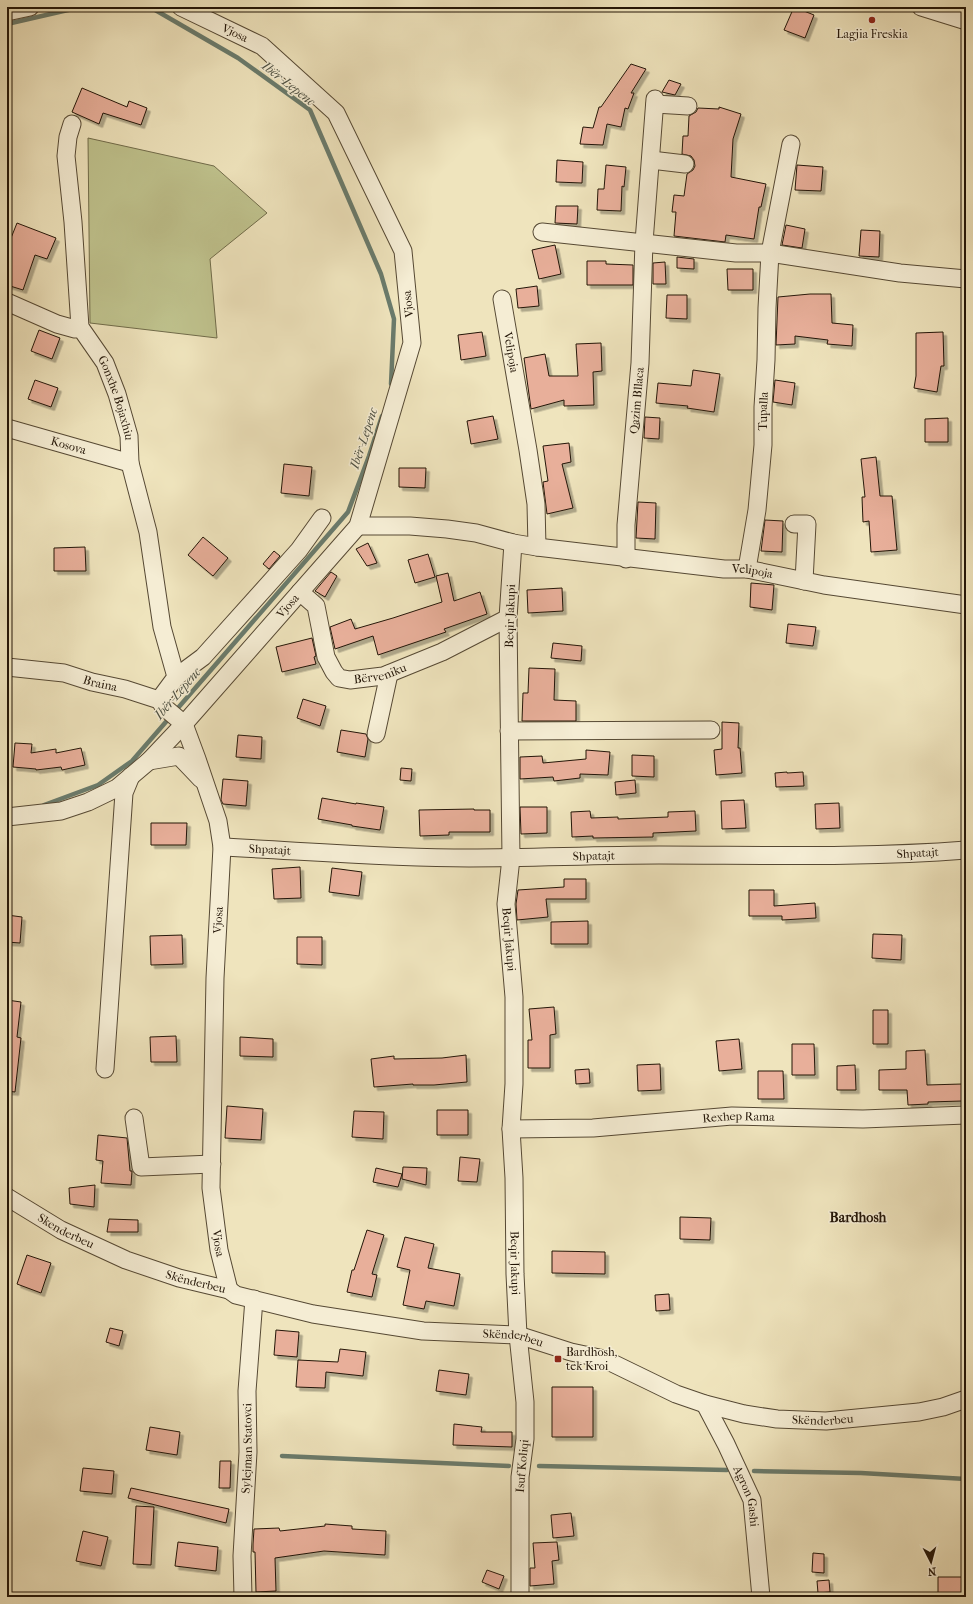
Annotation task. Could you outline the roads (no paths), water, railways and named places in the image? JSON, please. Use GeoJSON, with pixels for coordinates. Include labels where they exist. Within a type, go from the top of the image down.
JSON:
{"type":"FeatureCollection","features":[{"type":"Feature","properties":{"kind":"street"},"geometry":{"type":"LineString","coordinates":[[7,12],[30,7]]}},
{"type":"Feature","properties":{"kind":"street","name":"Vjosa"},"geometry":{"type":"LineString","coordinates":[[181,7],[262,46],[336,113],[402,251],[412,343],[358,526],[184,724],[218,821],[222,847],[215,978],[211,1188],[219,1250],[229,1290]]}},
{"type":"Feature","properties":{"kind":"street"},"geometry":{"type":"LineString","coordinates":[[921,7],[966,21]]}},
{"type":"Feature","properties":{"kind":"street","name":"Qazim Bllaca"},"geometry":{"type":"LineString","coordinates":[[626,558],[626,525],[640,363],[644,242],[655,101],[688,106]]}},
{"type":"Feature","properties":{"kind":"street"},"geometry":{"type":"LineString","coordinates":[[7,302],[57,324],[75,329],[80,327],[73,222],[66,156],[68,137],[72,124]]}},
{"type":"Feature","properties":{"kind":"street"},"geometry":{"type":"LineString","coordinates":[[770,253],[791,144]]}},
{"type":"Feature","properties":{"kind":"street"},"geometry":{"type":"LineString","coordinates":[[651,160],[685,164]]}},
{"type":"Feature","properties":{"kind":"street"},"geometry":{"type":"LineString","coordinates":[[542,232],[736,253],[770,253],[900,273],[966,279]]}},
{"type":"Feature","properties":{"kind":"street","name":"Tupalla"},"geometry":{"type":"LineString","coordinates":[[747,569],[757,510],[762,445],[770,253]]}},
{"type":"Feature","properties":{"kind":"street","name":"Velipoja"},"geometry":{"type":"LineString","coordinates":[[502,299],[536,504],[537,547]]}},
{"type":"Feature","properties":{"kind":"street","name":"Gonxhe Bojaxhiu"},"geometry":{"type":"LineString","coordinates":[[80,327],[105,363],[117,394],[129,436],[130,463],[148,532],[162,627],[176,676]]}},
{"type":"Feature","properties":{"kind":"street","name":"Kosova"},"geometry":{"type":"LineString","coordinates":[[7,428],[130,463]]}},
{"type":"Feature","properties":{"kind":"street"},"geometry":{"type":"LineString","coordinates":[[162,703],[176,676],[203,657],[299,550],[322,518]]}},
{"type":"Feature","properties":{"kind":"street"},"geometry":{"type":"LineString","coordinates":[[794,524],[806,524],[804,581]]}},
{"type":"Feature","properties":{"kind":"street","name":"Velipoja"},"geometry":{"type":"LineString","coordinates":[[358,526],[410,526],[447,529],[476,533],[513,544],[724,569],[747,569],[824,585],[966,605]]}},
{"type":"Feature","properties":{"kind":"street","name":"Beqir Jakupi"},"geometry":{"type":"LineString","coordinates":[[513,544],[508,618],[511,858],[506,904],[514,997],[514,1084],[512,1129],[518,1335]]}},
{"type":"Feature","properties":{"kind":"street","name":"Bërveniku"},"geometry":{"type":"LineString","coordinates":[[300,592],[316,606],[326,657],[339,678],[350,680],[389,674],[442,652],[508,618]]}},
{"type":"Feature","properties":{"kind":"street","name":"Braina"},"geometry":{"type":"LineString","coordinates":[[7,667],[64,673],[125,690],[162,703],[184,724]]}},
{"type":"Feature","properties":{"kind":"street"},"geometry":{"type":"LineString","coordinates":[[376,734],[389,674]]}},
{"type":"Feature","properties":{"kind":"street"},"geometry":{"type":"LineString","coordinates":[[7,817],[61,811],[88,802],[117,788],[149,761],[184,724]]}},
{"type":"Feature","properties":{"kind":"street"},"geometry":{"type":"LineString","coordinates":[[510,732],[711,730]]}},
{"type":"Feature","properties":{"kind":"street"},"geometry":{"type":"LineString","coordinates":[[149,761],[180,756],[205,783]]}},
{"type":"Feature","properties":{"kind":"street"},"geometry":{"type":"LineString","coordinates":[[105,1069],[124,793],[131,776]]}},
{"type":"Feature","properties":{"kind":"street","name":"Shpatajt"},"geometry":{"type":"LineString","coordinates":[[222,847],[361,855],[511,858],[650,855],[923,854],[966,850]]}},
{"type":"Feature","properties":{"kind":"street","name":"Rexhep Rama"},"geometry":{"type":"LineString","coordinates":[[512,1129],[593,1128],[732,1116],[863,1119],[966,1115]]}},
{"type":"Feature","properties":{"kind":"street"},"geometry":{"type":"LineString","coordinates":[[134,1118],[141,1167],[212,1164]]}},
{"type":"Feature","properties":{"kind":"street","name":"Skenderbeu"},"geometry":{"type":"LineString","coordinates":[[7,1197],[61,1230],[126,1260]]}},
{"type":"Feature","properties":{"kind":"street","name":"Skënderbeu"},"geometry":{"type":"LineString","coordinates":[[126,1260],[179,1278],[229,1290],[236,1295],[313,1314],[423,1331],[518,1335],[571,1352],[604,1359],[676,1394],[705,1404],[744,1414],[778,1419],[826,1421],[920,1412],[943,1407],[966,1399]]}},
{"type":"Feature","properties":{"kind":"street","name":"Sylejman Statovci"},"geometry":{"type":"LineString","coordinates":[[243,1597],[242,1556],[248,1452],[248,1390],[254,1299]]}},
{"type":"Feature","properties":{"kind":"street","name":"Isuf Koliqi"},"geometry":{"type":"LineString","coordinates":[[518,1335],[525,1402],[525,1439],[520,1477],[520,1597]]}},
{"type":"Feature","properties":{"kind":"street","name":"Agron Gashi"},"geometry":{"type":"LineString","coordinates":[[705,1404],[726,1444],[752,1500],[761,1597]]}},
{"type":"Feature","properties":{"kind":"waterway","name":"Ibër-Lepenc"},"geometry":{"type":"LineString","coordinates":[[7,24],[81,7]]}},
{"type":"Feature","properties":{"kind":"waterway","name":"Ibër-Lepenc"},"geometry":{"type":"LineString","coordinates":[[150,7],[238,58],[310,110],[381,274],[394,319],[391,384]]}},
{"type":"Feature","properties":{"kind":"waterway","name":"Ibër-Lepenc"},"geometry":{"type":"LineString","coordinates":[[44,805],[98,785],[132,761],[348,512],[382,416]]}},
{"type":"Feature","properties":{"kind":"waterway"},"geometry":{"type":"LineString","coordinates":[[282,1456],[509,1466]]}},
{"type":"Feature","properties":{"kind":"waterway"},"geometry":{"type":"LineString","coordinates":[[539,1466],[727,1470]]}},
{"type":"Feature","properties":{"kind":"waterway"},"geometry":{"type":"LineString","coordinates":[[754,1471],[861,1473],[966,1479]]}},
{"type":"Feature","properties":{"kind":"place","name":"Lagjia Freskia"},"geometry":{"type":"Point","coordinates":[872,20]}},
{"type":"Feature","properties":{"kind":"place","name":"Bardhosh, tek Kroi"},"geometry":{"type":"Point","coordinates":[558,1359]}},
{"type":"Feature","properties":{"kind":"district","name":"Bardhosh"},"geometry":{"type":"Point","coordinates":[858,1217]}}]}
